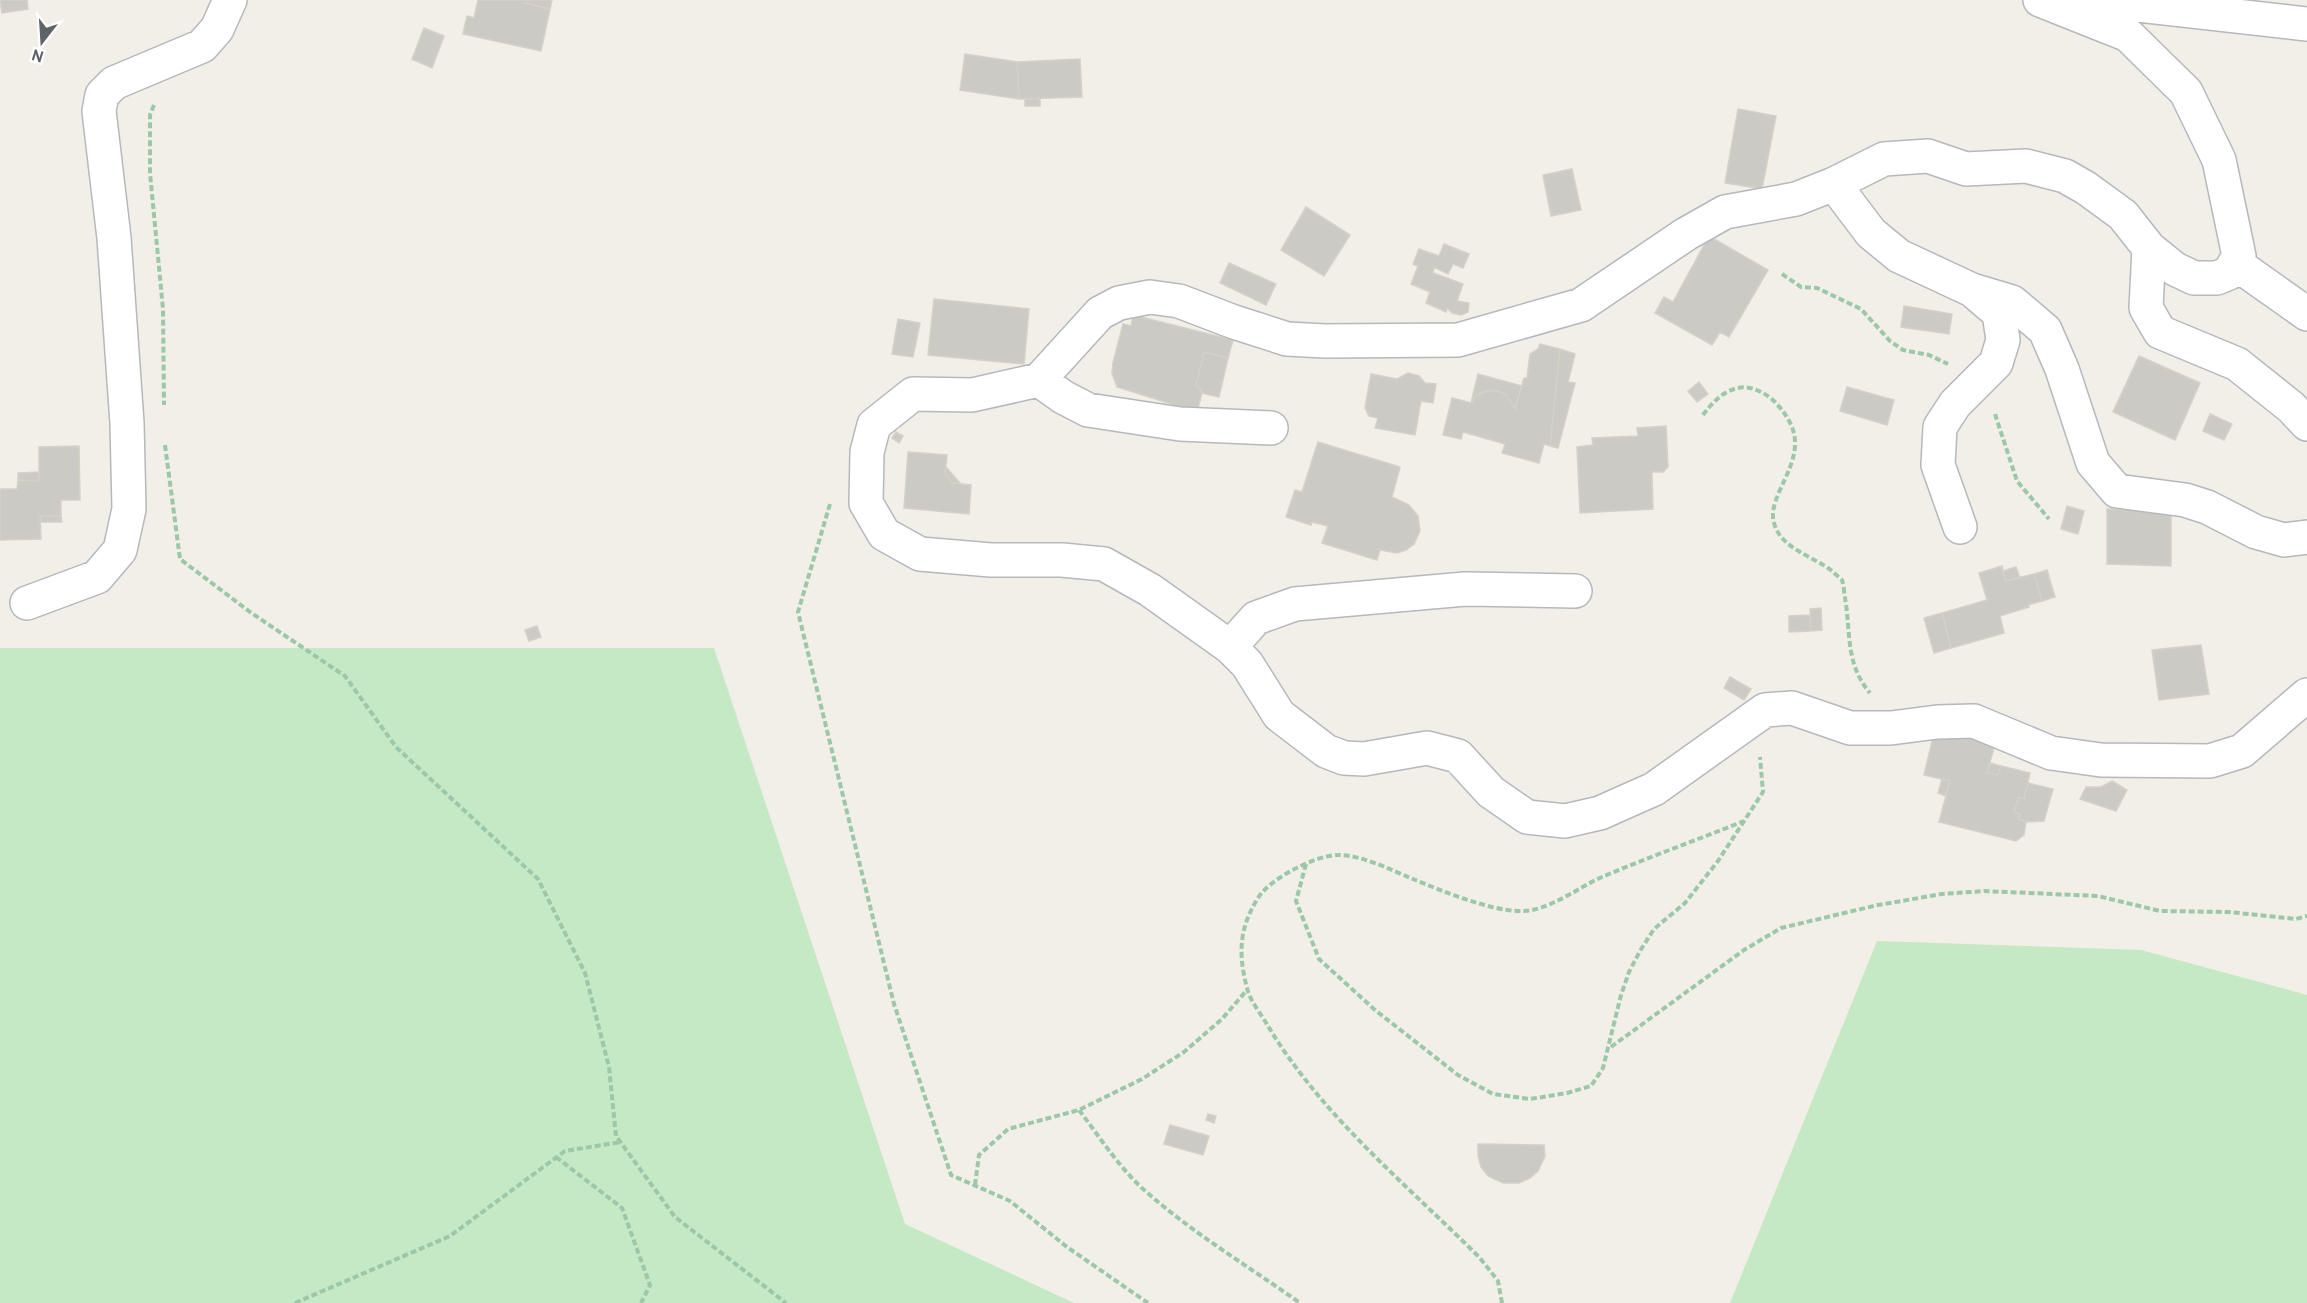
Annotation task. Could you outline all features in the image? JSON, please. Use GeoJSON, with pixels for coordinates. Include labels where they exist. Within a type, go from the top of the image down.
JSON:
{"type":"FeatureCollection","features":[{"type":"Feature","properties":{"kind":"street"},"geometry":{"type":"LineString","coordinates":[[27,603],[97,577],[120,550],[129,509],[127,423],[114,238],[99,111],[102,95],[114,83],[202,46],[217,29],[230,0]]}},
{"type":"Feature","properties":{"kind":"street"},"geometry":{"type":"LineString","coordinates":[[2040,0],[2128,34],[2186,93],[2219,160],[2239,256],[2229,273],[2217,279],[2194,278],[2175,269],[2149,248],[2123,215],[2065,176],[2026,166],[1966,169],[1928,156],[1884,159],[1834,184],[1796,199],[1725,212],[1686,234],[1581,305],[1458,340],[1287,339],[1234,322],[1179,300],[1150,297],[1119,303],[1100,314],[1039,380],[972,394],[914,394],[874,425],[867,452],[866,504],[884,534],[920,554],[991,560],[1062,560],[1104,564],[1150,590],[1230,647],[1247,664],[1279,715],[1326,751],[1344,758],[1364,759],[1427,748],[1458,756],[1491,792],[1527,817],[1565,821],[1600,813],[1654,789],[1765,710],[1792,708],[1850,728],[1897,728],[1937,722],[1974,721],[2051,753],[2101,760],[2210,761],[2242,751],[2307,695]]}},
{"type":"Feature","properties":{"kind":"street"},"geometry":{"type":"LineString","coordinates":[[2094,0],[2307,24]]}},
{"type":"Feature","properties":{"kind":"street"},"geometry":{"type":"LineString","coordinates":[[1834,184],[1871,233],[1899,256],[1972,290],[2012,302],[2045,330],[2062,369],[2093,463],[2117,491],[2185,500],[2207,507],[2256,532],[2284,540],[2307,537]]}},
{"type":"Feature","properties":{"kind":"street"},"geometry":{"type":"LineString","coordinates":[[2149,248],[2146,308],[2160,332],[2179,342],[2237,364],[2291,407],[2307,424]]}},
{"type":"Feature","properties":{"kind":"street"},"geometry":{"type":"LineString","coordinates":[[2235,263],[2307,314]]}},
{"type":"Feature","properties":{"kind":"street"},"geometry":{"type":"LineString","coordinates":[[1960,527],[1938,465],[1940,427],[1955,404],[1996,363],[2003,340],[1998,313],[1972,290]]}},
{"type":"Feature","properties":{"kind":"street"},"geometry":{"type":"LineString","coordinates":[[1039,380],[1063,397],[1088,410],[1180,424],[1271,428]]}},
{"type":"Feature","properties":{"kind":"street"},"geometry":{"type":"LineString","coordinates":[[1230,647],[1256,618],[1294,604],[1466,589],[1575,591]]}},
{"type":"Feature","properties":{"kind":"path"},"geometry":{"type":"LineString","coordinates":[[164,411],[163,309],[150,173],[150,115],[171,59]]}},
{"type":"Feature","properties":{"kind":"path"},"geometry":{"type":"LineString","coordinates":[[1703,415],[1722,395],[1739,388],[1756,390],[1772,399],[1783,410],[1793,426],[1797,438],[1796,451],[1791,469],[1773,507],[1774,523],[1781,537],[1842,580],[1849,649],[1855,670],[1867,689],[1892,713],[1897,728]]}},
{"type":"Feature","properties":{"kind":"path"},"geometry":{"type":"LineString","coordinates":[[164,433],[180,559],[250,612],[345,676],[396,747],[538,879],[585,973],[609,1066],[616,1136],[675,1217],[786,1303]]}},
{"type":"Feature","properties":{"kind":"path"},"geometry":{"type":"LineString","coordinates":[[831,502],[798,612],[894,1004],[951,1175],[1010,1201],[1067,1247],[1148,1303]]}},
{"type":"Feature","properties":{"kind":"path"},"geometry":{"type":"LineString","coordinates":[[1306,864],[1296,901],[1319,959],[1384,1017],[1458,1076],[1493,1094],[1530,1099],[1566,1094],[1591,1086],[1603,1068],[1621,995],[1640,951],[1654,929],[1685,903],[1718,861],[1763,792],[1763,768],[1758,745],[1739,729]]}},
{"type":"Feature","properties":{"kind":"path"},"geometry":{"type":"LineString","coordinates":[[1502,1303],[1498,1281],[1480,1258],[1330,1108],[1283,1051],[1247,990],[1240,950],[1248,915],[1261,893],[1276,879],[1306,864],[1338,855],[1379,864],[1414,880],[1488,906],[1522,911],[1543,906],[1600,878],[1744,821]]}},
{"type":"Feature","properties":{"kind":"path"},"geometry":{"type":"LineString","coordinates":[[1610,1047],[1744,950],[1781,928],[1878,905],[1942,894],[1983,891],[2098,896],[2160,911],[2229,912],[2296,919],[2307,916]]}},
{"type":"Feature","properties":{"kind":"path"},"geometry":{"type":"LineString","coordinates":[[975,1185],[980,1155],[1008,1129],[1079,1110],[1142,1079],[1184,1052],[1222,1019],[1247,990]]}},
{"type":"Feature","properties":{"kind":"path"},"geometry":{"type":"LineString","coordinates":[[1079,1110],[1119,1163],[1143,1188],[1202,1234],[1300,1303]]}},
{"type":"Feature","properties":{"kind":"path"},"geometry":{"type":"LineString","coordinates":[[296,1303],[450,1236],[565,1150],[621,1142]]}},
{"type":"Feature","properties":{"kind":"path"},"geometry":{"type":"LineString","coordinates":[[556,1157],[622,1208],[650,1285],[641,1303]]}},
{"type":"Feature","properties":{"kind":"green space"},"geometry":{"type":"Polygon","coordinates":[[[0,648],[714,648],[905,1224],[1074,1303],[0,1303],[0,648]]]}},
{"type":"Feature","properties":{"kind":"green space"},"geometry":{"type":"Polygon","coordinates":[[[1877,941],[2141,950],[2307,995],[2307,1303],[1730,1303],[1877,941]]]}},
{"type":"Feature","properties":{"kind":"building"},"geometry":{"type":"Polygon","coordinates":[[[0,0],[27,0],[28,9],[2,13],[0,0]]]}},
{"type":"Feature","properties":{"kind":"building"},"geometry":{"type":"Polygon","coordinates":[[[478,0],[526,0],[525,3],[550,9],[541,51],[463,34],[467,16],[474,18],[478,0]]]}},
{"type":"Feature","properties":{"kind":"building"},"geometry":{"type":"Polygon","coordinates":[[[526,0],[552,0],[550,9],[525,3],[526,0]]]}},
{"type":"Feature","properties":{"kind":"building"},"geometry":{"type":"Polygon","coordinates":[[[424,28],[444,36],[432,68],[412,59],[424,28]]]}},
{"type":"Feature","properties":{"kind":"building"},"geometry":{"type":"Polygon","coordinates":[[[965,54],[1017,62],[1019,99],[960,90],[965,54]]]}},
{"type":"Feature","properties":{"kind":"building"},"geometry":{"type":"Polygon","coordinates":[[[1080,59],[1082,97],[1019,99],[1017,62],[1080,59]]]}},
{"type":"Feature","properties":{"kind":"building"},"geometry":{"type":"Polygon","coordinates":[[[1025,99],[1040,99],[1040,106],[1025,106],[1025,99]]]}},
{"type":"Feature","properties":{"kind":"building"},"geometry":{"type":"Polygon","coordinates":[[[1738,109],[1776,116],[1762,189],[1725,183],[1738,109]]]}},
{"type":"Feature","properties":{"kind":"building"},"geometry":{"type":"Polygon","coordinates":[[[1572,169],[1581,210],[1551,216],[1543,175],[1572,169]]]}},
{"type":"Feature","properties":{"kind":"building"},"geometry":{"type":"Polygon","coordinates":[[[1306,207],[1350,235],[1324,276],[1281,250],[1306,207]]]}},
{"type":"Feature","properties":{"kind":"building"},"geometry":{"type":"Polygon","coordinates":[[[1709,236],[1768,270],[1729,337],[1720,332],[1712,345],[1655,313],[1664,297],[1673,302],[1709,236]]]}},
{"type":"Feature","properties":{"kind":"building"},"geometry":{"type":"Polygon","coordinates":[[[1444,244],[1469,254],[1463,268],[1453,264],[1448,274],[1434,267],[1433,273],[1463,284],[1457,301],[1469,303],[1468,312],[1461,315],[1452,313],[1447,308],[1446,312],[1426,303],[1430,292],[1411,284],[1418,266],[1413,264],[1419,249],[1439,256],[1444,244]]]}},
{"type":"Feature","properties":{"kind":"building"},"geometry":{"type":"Polygon","coordinates":[[[1229,263],[1276,284],[1266,305],[1220,283],[1229,263]]]}},
{"type":"Feature","properties":{"kind":"building"},"geometry":{"type":"Polygon","coordinates":[[[934,299],[1029,309],[1024,364],[928,355],[934,299]]]}},
{"type":"Feature","properties":{"kind":"building"},"geometry":{"type":"Polygon","coordinates":[[[1904,306],[1952,314],[1949,334],[1901,327],[1904,306]]]}},
{"type":"Feature","properties":{"kind":"building"},"geometry":{"type":"Polygon","coordinates":[[[1133,315],[1233,340],[1228,358],[1204,352],[1196,385],[1202,393],[1197,412],[1117,387],[1112,373],[1113,363],[1123,324],[1131,326],[1133,315]]]}},
{"type":"Feature","properties":{"kind":"building"},"geometry":{"type":"Polygon","coordinates":[[[898,319],[920,323],[913,357],[892,354],[898,319]]]}},
{"type":"Feature","properties":{"kind":"building"},"geometry":{"type":"Polygon","coordinates":[[[1540,344],[1560,349],[1550,446],[1544,444],[1539,463],[1502,453],[1505,444],[1463,432],[1461,439],[1443,435],[1452,398],[1471,403],[1477,395],[1485,391],[1498,391],[1507,395],[1515,409],[1524,378],[1527,378],[1530,354],[1538,349],[1540,344]]]}},
{"type":"Feature","properties":{"kind":"building"},"geometry":{"type":"Polygon","coordinates":[[[1560,349],[1575,354],[1568,382],[1575,383],[1558,448],[1550,446],[1560,349]]]}},
{"type":"Feature","properties":{"kind":"building"},"geometry":{"type":"Polygon","coordinates":[[[1204,352],[1228,358],[1219,397],[1202,393],[1196,385],[1204,352]]]}},
{"type":"Feature","properties":{"kind":"building"},"geometry":{"type":"Polygon","coordinates":[[[2139,356],[2200,383],[2175,440],[2113,412],[2139,356]]]}},
{"type":"Feature","properties":{"kind":"building"},"geometry":{"type":"Polygon","coordinates":[[[1408,373],[1419,376],[1425,383],[1436,384],[1433,403],[1421,401],[1415,435],[1375,428],[1378,418],[1369,416],[1365,408],[1371,374],[1397,379],[1408,373]]]}},
{"type":"Feature","properties":{"kind":"building"},"geometry":{"type":"Polygon","coordinates":[[[1478,374],[1522,386],[1515,409],[1507,395],[1494,390],[1477,395],[1471,403],[1478,374]]]}},
{"type":"Feature","properties":{"kind":"building"},"geometry":{"type":"Polygon","coordinates":[[[1699,382],[1708,394],[1697,402],[1688,391],[1699,382]]]}},
{"type":"Feature","properties":{"kind":"building"},"geometry":{"type":"Polygon","coordinates":[[[1847,387],[1894,400],[1887,425],[1840,411],[1847,387]]]}},
{"type":"Feature","properties":{"kind":"building"},"geometry":{"type":"Polygon","coordinates":[[[2210,414],[2232,424],[2224,440],[2203,431],[2210,414]]]}},
{"type":"Feature","properties":{"kind":"building"},"geometry":{"type":"Polygon","coordinates":[[[1666,426],[1668,467],[1663,472],[1652,472],[1653,509],[1580,513],[1577,447],[1593,445],[1592,438],[1638,436],[1637,428],[1666,426]]]}},
{"type":"Feature","properties":{"kind":"building"},"geometry":{"type":"Polygon","coordinates":[[[896,432],[903,436],[899,443],[892,438],[896,432]]]}},
{"type":"Feature","properties":{"kind":"building"},"geometry":{"type":"Polygon","coordinates":[[[1318,442],[1400,467],[1392,497],[1409,505],[1418,516],[1420,531],[1414,544],[1397,553],[1380,550],[1377,560],[1322,543],[1328,526],[1312,522],[1311,525],[1286,517],[1295,490],[1302,492],[1318,442]]]}},
{"type":"Feature","properties":{"kind":"building"},"geometry":{"type":"Polygon","coordinates":[[[79,446],[80,500],[61,500],[61,516],[40,516],[41,539],[0,540],[0,489],[17,489],[18,480],[39,481],[39,447],[79,446]]]}},
{"type":"Feature","properties":{"kind":"building"},"geometry":{"type":"Polygon","coordinates":[[[908,452],[947,455],[945,474],[953,483],[971,485],[969,514],[904,508],[908,452]]]}},
{"type":"Feature","properties":{"kind":"building"},"geometry":{"type":"Polygon","coordinates":[[[946,467],[960,483],[953,483],[945,474],[946,467]]]}},
{"type":"Feature","properties":{"kind":"building"},"geometry":{"type":"Polygon","coordinates":[[[39,472],[39,481],[18,480],[18,473],[39,472]]]}},
{"type":"Feature","properties":{"kind":"building"},"geometry":{"type":"Polygon","coordinates":[[[2067,506],[2084,511],[2078,534],[2061,529],[2067,506]]]}},
{"type":"Feature","properties":{"kind":"building"},"geometry":{"type":"Polygon","coordinates":[[[2107,509],[2171,511],[2171,566],[2107,564],[2107,509]]]}},
{"type":"Feature","properties":{"kind":"building"},"geometry":{"type":"Polygon","coordinates":[[[40,516],[61,516],[62,522],[41,522],[40,516]]]}},
{"type":"Feature","properties":{"kind":"building"},"geometry":{"type":"Polygon","coordinates":[[[2002,566],[2005,581],[2034,574],[2042,601],[2000,616],[2004,633],[1951,648],[1942,613],[1987,600],[1979,573],[2002,566]]]}},
{"type":"Feature","properties":{"kind":"building"},"geometry":{"type":"Polygon","coordinates":[[[2016,567],[2020,578],[2005,581],[2003,571],[2016,567]]]}},
{"type":"Feature","properties":{"kind":"building"},"geometry":{"type":"Polygon","coordinates":[[[2047,570],[2055,597],[2042,601],[2034,574],[2047,570]]]}},
{"type":"Feature","properties":{"kind":"building"},"geometry":{"type":"Polygon","coordinates":[[[1821,608],[1822,630],[1811,631],[1810,609],[1821,608]]]}},
{"type":"Feature","properties":{"kind":"building"},"geometry":{"type":"Polygon","coordinates":[[[1942,613],[1951,648],[1934,653],[1924,618],[1942,613]]]}},
{"type":"Feature","properties":{"kind":"building"},"geometry":{"type":"Polygon","coordinates":[[[1810,615],[1811,631],[1789,632],[1789,616],[1810,615]]]}},
{"type":"Feature","properties":{"kind":"building"},"geometry":{"type":"Polygon","coordinates":[[[537,626],[541,637],[529,641],[525,630],[537,626]]]}},
{"type":"Feature","properties":{"kind":"building"},"geometry":{"type":"Polygon","coordinates":[[[2201,645],[2209,694],[2159,700],[2152,650],[2201,645]]]}},
{"type":"Feature","properties":{"kind":"building"},"geometry":{"type":"Polygon","coordinates":[[[1730,677],[1751,689],[1744,700],[1724,688],[1730,677]]]}},
{"type":"Feature","properties":{"kind":"building"},"geometry":{"type":"Polygon","coordinates":[[[1935,729],[1995,744],[1987,773],[1998,775],[2001,766],[2030,773],[2024,799],[2019,797],[2014,812],[2020,814],[2018,819],[2026,822],[2024,835],[2016,841],[1939,822],[1950,781],[1924,775],[1935,729]]]}},
{"type":"Feature","properties":{"kind":"building"},"geometry":{"type":"Polygon","coordinates":[[[1990,763],[2001,766],[1998,775],[1987,773],[1990,763]]]}},
{"type":"Feature","properties":{"kind":"building"},"geometry":{"type":"Polygon","coordinates":[[[1942,779],[1950,781],[1946,796],[1938,793],[1942,779]]]}},
{"type":"Feature","properties":{"kind":"building"},"geometry":{"type":"Polygon","coordinates":[[[2112,781],[2127,790],[2116,811],[2080,799],[2086,787],[2101,787],[2112,781]]]}},
{"type":"Feature","properties":{"kind":"building"},"geometry":{"type":"Polygon","coordinates":[[[2028,783],[2053,789],[2044,821],[2026,822],[2018,819],[2020,814],[2014,812],[2019,797],[2024,799],[2028,783]]]}},
{"type":"Feature","properties":{"kind":"building"},"geometry":{"type":"Polygon","coordinates":[[[1208,1114],[1216,1116],[1214,1123],[1206,1120],[1208,1114]]]}},
{"type":"Feature","properties":{"kind":"building"},"geometry":{"type":"Polygon","coordinates":[[[1170,1125],[1209,1136],[1203,1155],[1164,1144],[1170,1125]]]}},
{"type":"Feature","properties":{"kind":"building"},"geometry":{"type":"Polygon","coordinates":[[[1478,1144],[1544,1145],[1545,1156],[1538,1171],[1530,1178],[1519,1183],[1503,1183],[1488,1176],[1481,1167],[1478,1144]]]}}]}
